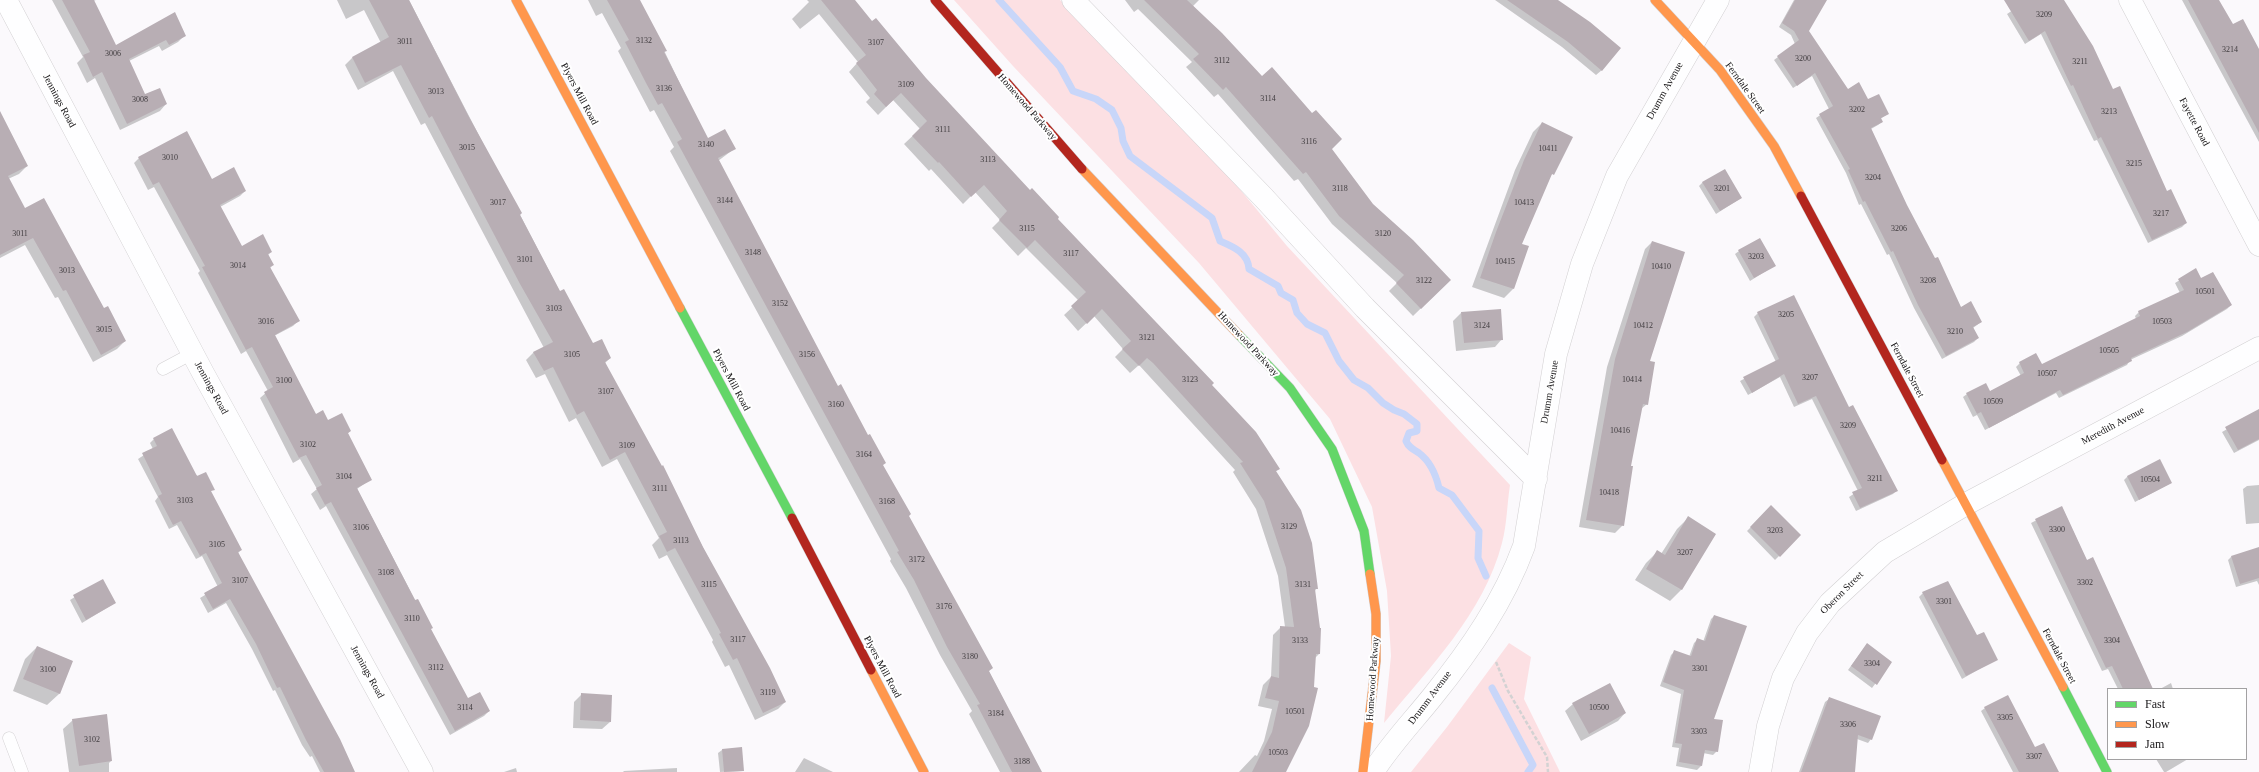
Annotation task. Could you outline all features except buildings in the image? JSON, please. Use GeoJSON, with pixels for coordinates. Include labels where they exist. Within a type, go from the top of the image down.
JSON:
{"type":"FeatureCollection","features":[{"type":"Feature","properties":{"kind":"street","name":"Jennings Road"},"geometry":{"type":"LineString","coordinates":[[6,0],[193,353],[422,772]]}},
{"type":"Feature","properties":{"kind":"street","name":"Plyers Mill Road"},"geometry":{"type":"LineString","coordinates":[[516,0],[760,457],[924,772]]}},
{"type":"Feature","properties":{"kind":"street","name":"Homewood Parkway"},"geometry":{"type":"LineString","coordinates":[[935,0],[1062,148],[1290,388],[1332,449],[1364,530],[1376,614],[1376,661],[1363,772]]}},
{"type":"Feature","properties":{"kind":"street"},"geometry":{"type":"LineString","coordinates":[[1073,0],[1264,198],[1365,308],[1536,479]]}},
{"type":"Feature","properties":{"kind":"street","name":"Ferndale Street"},"geometry":{"type":"LineString","coordinates":[[1655,0],[1694,40],[1720,70],[1774,146],[1966,504],[2107,772]]}},
{"type":"Feature","properties":{"kind":"street","name":"Drumm Avenue"},"geometry":{"type":"LineString","coordinates":[[1373,772],[1435,694],[1497,607],[1524,546],[1556,354],[1582,264],[1617,176],[1718,0]]}},
{"type":"Feature","properties":{"kind":"street","name":"Fayette Road"},"geometry":{"type":"LineString","coordinates":[[2130,0],[2259,244]]}},
{"type":"Feature","properties":{"kind":"street","name":"Meredith Avenue"},"geometry":{"type":"LineString","coordinates":[[1966,504],[2259,348]]}},
{"type":"Feature","properties":{"kind":"street","name":"Oberon Street"},"geometry":{"type":"LineString","coordinates":[[1760,772],[1768,726],[1783,678],[1807,633],[1821,614],[1885,552],[1966,504]]}},
{"type":"Feature","properties":{"kind":"lane"},"geometry":{"type":"LineString","coordinates":[[163,369],[193,353]]}},
{"type":"Feature","properties":{"kind":"lane"},"geometry":{"type":"LineString","coordinates":[[9,738],[22,772]]}},
{"type":"Feature","properties":{"kind":"path"},"geometry":{"type":"LineString","coordinates":[[1496,662],[1508,691],[1547,757],[1548,772]]}},
{"type":"Feature","properties":{"kind":"shaded area"},"geometry":{"type":"Polygon","coordinates":[[[954,0],[1060,0],[1233,181],[1287,246],[1510,485],[1502,543],[1494,569],[1482,593],[1469,616],[1453,639],[1384,723],[1391,656],[1387,591],[1372,507],[1330,419],[1199,263],[1013,66],[954,0]]]}},
{"type":"Feature","properties":{"kind":"shaded area"},"geometry":{"type":"Polygon","coordinates":[[[1509,643],[1531,657],[1524,699],[1560,772],[1411,772],[1447,727],[1509,643]]]}},
{"type":"Feature","properties":{"kind":"waterway"},"geometry":{"type":"LineString","coordinates":[[999,0],[1060,67],[1073,91],[1096,99],[1112,110],[1121,128],[1123,141],[1130,156],[1212,218],[1220,241],[1239,251],[1246,259],[1249,269],[1278,286],[1281,293],[1293,300],[1297,313],[1307,324],[1325,333],[1339,361],[1354,380],[1368,388],[1383,403],[1404,414],[1417,424],[1417,431],[1409,433],[1406,441],[1410,447],[1419,453],[1430,465],[1435,474],[1439,488],[1452,495],[1479,531],[1478,558],[1486,576]]}},
{"type":"Feature","properties":{"kind":"waterway"},"geometry":{"type":"LineString","coordinates":[[1492,688],[1533,765],[1528,772]]}},
{"type":"Feature","properties":{"kind":"traffic: fast"},"geometry":{"type":"LineString","coordinates":[[680,308],[792,518]]}},
{"type":"Feature","properties":{"kind":"traffic: fast"},"geometry":{"type":"LineString","coordinates":[[1239,335],[1290,388],[1332,449],[1364,531],[1370,574]]}},
{"type":"Feature","properties":{"kind":"traffic: fast"},"geometry":{"type":"LineString","coordinates":[[2063,687],[2107,772]]}},
{"type":"Feature","properties":{"kind":"traffic: slow"},"geometry":{"type":"LineString","coordinates":[[516,0],[680,308]]}},
{"type":"Feature","properties":{"kind":"traffic: slow"},"geometry":{"type":"LineString","coordinates":[[1655,0],[1720,70],[1774,146],[1801,196]]}},
{"type":"Feature","properties":{"kind":"traffic: slow"},"geometry":{"type":"LineString","coordinates":[[1082,169],[1239,335]]}},
{"type":"Feature","properties":{"kind":"traffic: slow"},"geometry":{"type":"LineString","coordinates":[[1942,460],[2063,687]]}},
{"type":"Feature","properties":{"kind":"traffic: slow"},"geometry":{"type":"LineString","coordinates":[[1363,772],[1376,661],[1376,614],[1370,574]]}},
{"type":"Feature","properties":{"kind":"traffic: slow"},"geometry":{"type":"LineString","coordinates":[[871,670],[924,772]]}},
{"type":"Feature","properties":{"kind":"traffic: jam"},"geometry":{"type":"LineString","coordinates":[[935,0],[1082,169]]}},
{"type":"Feature","properties":{"kind":"traffic: jam"},"geometry":{"type":"LineString","coordinates":[[1801,196],[1942,460]]}},
{"type":"Feature","properties":{"kind":"traffic: jam"},"geometry":{"type":"LineString","coordinates":[[792,518],[871,670]]}}]}
